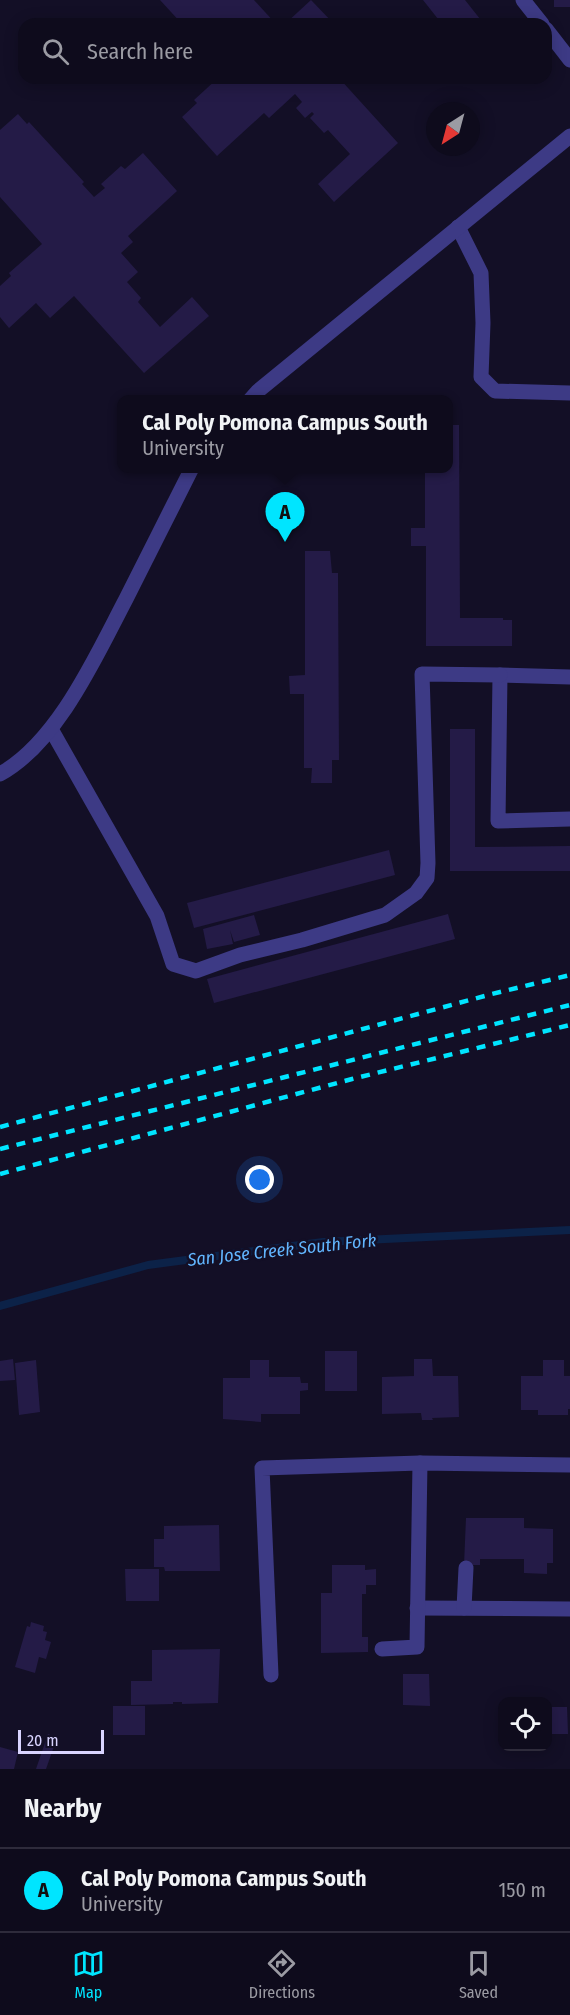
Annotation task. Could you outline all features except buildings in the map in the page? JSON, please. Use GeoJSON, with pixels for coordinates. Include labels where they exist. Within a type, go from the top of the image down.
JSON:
{"type":"FeatureCollection","features":[{"type":"Feature","properties":{"kind":"street"},"geometry":{"type":"LineString","coordinates":[[523,0],[537,18]]}},
{"type":"Feature","properties":{"kind":"street"},"geometry":{"type":"LineString","coordinates":[[552,37],[570,60]]}},
{"type":"Feature","properties":{"kind":"street"},"geometry":{"type":"LineString","coordinates":[[254,395],[570,136]]}},
{"type":"Feature","properties":{"kind":"street"},"geometry":{"type":"LineString","coordinates":[[458,227],[481,273],[483,323],[481,377],[495,391],[570,393]]}},
{"type":"Feature","properties":{"kind":"street"},"geometry":{"type":"LineString","coordinates":[[0,774],[12,767],[51,729],[92,665],[189,473]]}},
{"type":"Feature","properties":{"kind":"street"},"geometry":{"type":"LineString","coordinates":[[51,729],[158,916],[173,964],[196,971],[240,955],[302,940],[385,915],[416,893],[427,878],[428,863],[422,674],[570,677]]}},
{"type":"Feature","properties":{"kind":"street"},"geometry":{"type":"LineString","coordinates":[[500,675],[498,821],[570,819]]}},
{"type":"Feature","properties":{"kind":"street"},"geometry":{"type":"LineString","coordinates":[[271,1675],[262,1468],[420,1462],[570,1465]]}},
{"type":"Feature","properties":{"kind":"street"},"geometry":{"type":"LineString","coordinates":[[382,1648],[417,1647],[420,1462]]}},
{"type":"Feature","properties":{"kind":"street"},"geometry":{"type":"LineString","coordinates":[[464,1608],[465,1568]]}},
{"type":"Feature","properties":{"kind":"street"},"geometry":{"type":"LineString","coordinates":[[417,1608],[570,1609]]}},
{"type":"Feature","properties":{"kind":"waterway","name":"San Jose Creek South Fork"},"geometry":{"type":"LineString","coordinates":[[0,1306],[148,1265],[323,1242],[570,1230]]}},
{"type":"Feature","properties":{"kind":"railway"},"geometry":{"type":"LineString","coordinates":[[0,1127],[570,975]]}},
{"type":"Feature","properties":{"kind":"railway"},"geometry":{"type":"LineString","coordinates":[[0,1149],[570,1005]]}},
{"type":"Feature","properties":{"kind":"railway"},"geometry":{"type":"LineString","coordinates":[[0,1174],[352,1079],[570,1025]]}},
{"type":"Feature","properties":{"kind":"place","name":"Cal Poly Pomona Campus South"},"geometry":{"type":"Point","coordinates":[285,542]}}]}
